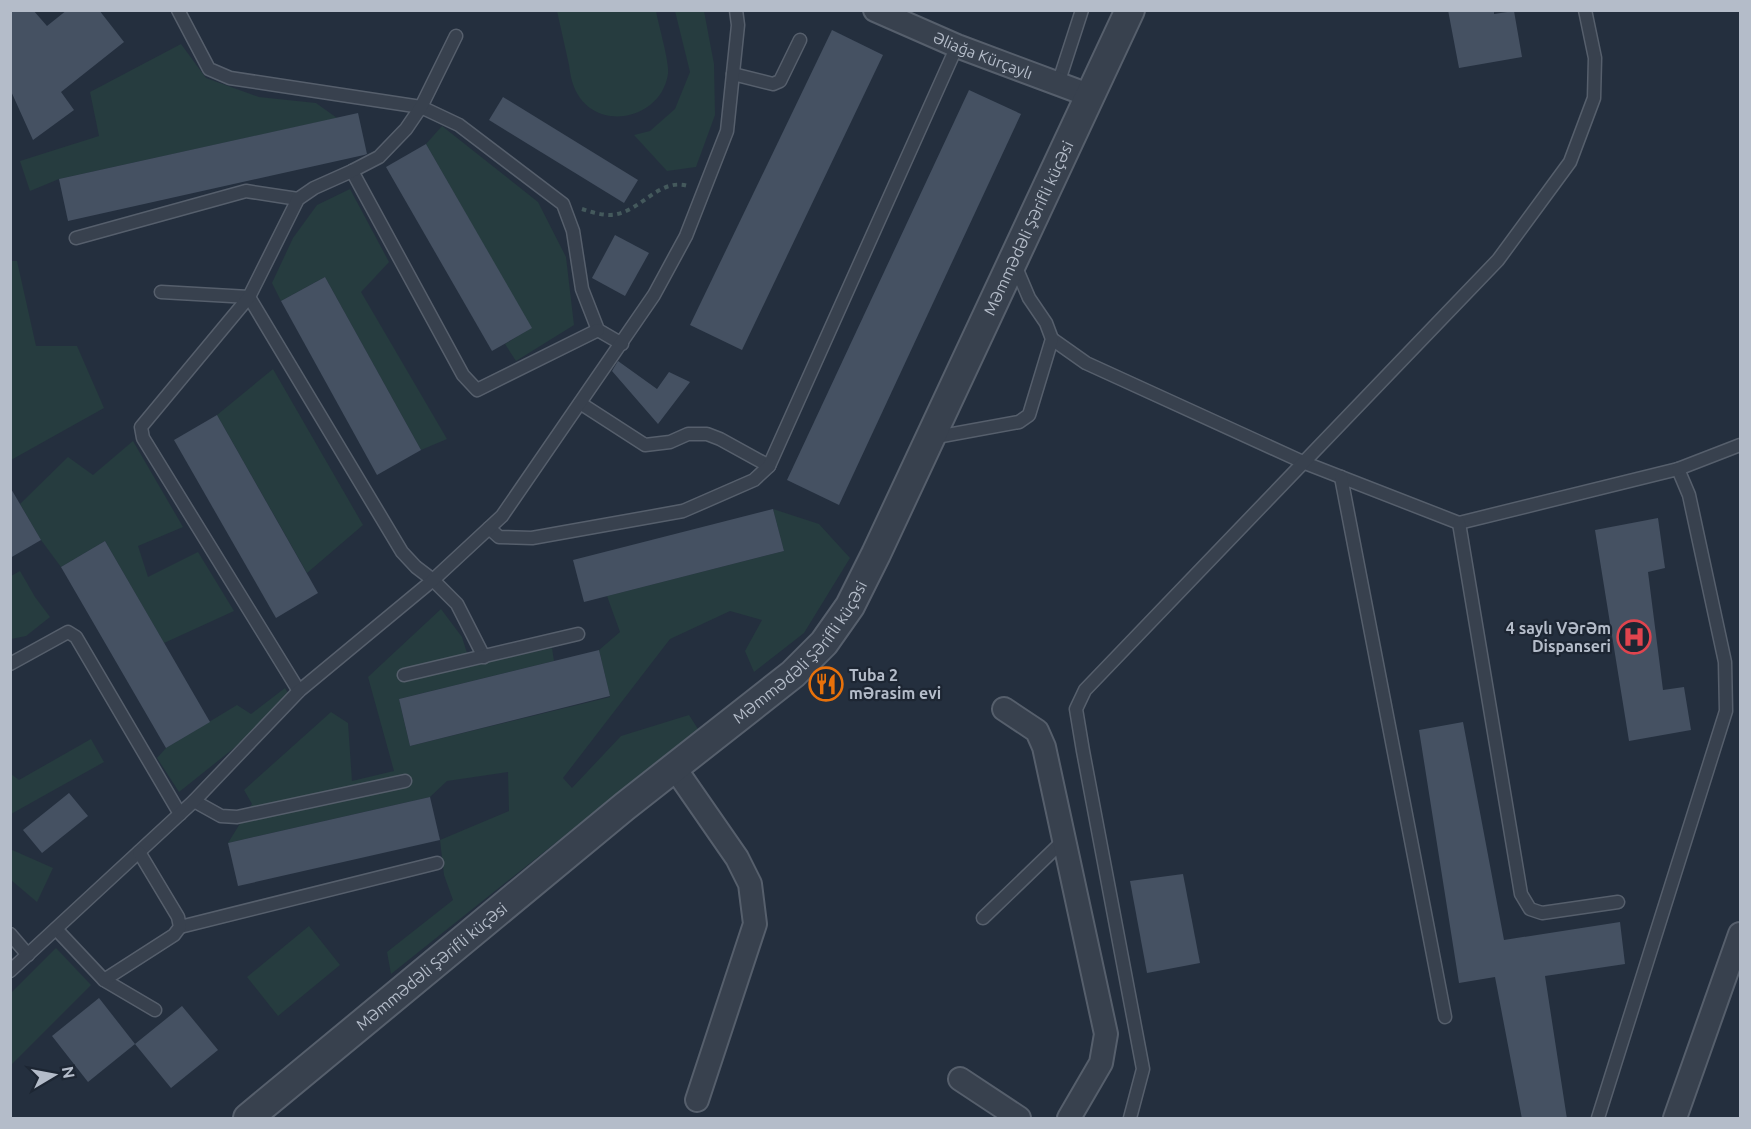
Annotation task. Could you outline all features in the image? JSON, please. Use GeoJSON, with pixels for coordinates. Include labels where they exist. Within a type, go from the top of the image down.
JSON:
{"type":"FeatureCollection","features":[{"type":"Feature","properties":{"kind":"street","name":"Əliağa Kürçaylı"},"geometry":{"type":"LineString","coordinates":[[875,10],[957,46],[1091,96]]}},
{"type":"Feature","properties":{"kind":"street","name":"Məmmədəli Şərifli küçəsi"},"geometry":{"type":"LineString","coordinates":[[248,1119],[624,807],[793,674],[824,643],[850,606],[1131,10]]}},
{"type":"Feature","properties":{"kind":"street"},"geometry":{"type":"LineString","coordinates":[[1004,709],[1037,731],[1044,747],[1106,1034],[1101,1063],[1069,1119]]}},
{"type":"Feature","properties":{"kind":"street"},"geometry":{"type":"LineString","coordinates":[[674,767],[737,858],[750,884],[755,924],[697,1100]]}},
{"type":"Feature","properties":{"kind":"street"},"geometry":{"type":"LineString","coordinates":[[1675,1119],[1740,934]]}},
{"type":"Feature","properties":{"kind":"street"},"geometry":{"type":"LineString","coordinates":[[960,1079],[1019,1119]]}},
{"type":"Feature","properties":{"kind":"lane"},"geometry":{"type":"LineString","coordinates":[[178,10],[209,69],[230,78],[421,107],[459,124],[563,204],[573,231],[582,289],[598,330],[622,344]]}},
{"type":"Feature","properties":{"kind":"lane"},"geometry":{"type":"LineString","coordinates":[[10,971],[194,801],[299,691],[433,580],[502,516],[622,344],[654,295],[686,236],[727,130],[738,25],[736,10]]}},
{"type":"Feature","properties":{"kind":"lane"},"geometry":{"type":"LineString","coordinates":[[1058,84],[1082,10]]}},
{"type":"Feature","properties":{"kind":"lane"},"geometry":{"type":"LineString","coordinates":[[1130,1119],[1143,1070],[1076,709],[1085,690],[1498,260],[1570,162],[1594,98],[1595,58],[1585,10]]}},
{"type":"Feature","properties":{"kind":"lane"},"geometry":{"type":"LineString","coordinates":[[299,691],[143,438],[141,427],[249,297],[298,199],[314,188],[379,157],[406,129],[421,107],[456,36]]}},
{"type":"Feature","properties":{"kind":"lane"},"geometry":{"type":"LineString","coordinates":[[733,74],[773,84],[780,81],[800,40]]}},
{"type":"Feature","properties":{"kind":"lane"},"geometry":{"type":"LineString","coordinates":[[489,528],[499,537],[532,537],[683,511],[754,480],[769,466],[957,46]]}},
{"type":"Feature","properties":{"kind":"lane"},"geometry":{"type":"LineString","coordinates":[[352,171],[463,375],[477,390],[598,330]]}},
{"type":"Feature","properties":{"kind":"lane"},"geometry":{"type":"LineString","coordinates":[[76,238],[246,191],[298,199]]}},
{"type":"Feature","properties":{"kind":"lane"},"geometry":{"type":"LineString","coordinates":[[1013,261],[1029,298],[1046,323],[1052,339],[1086,363],[1305,463],[1459,523],[1678,469],[1740,445]]}},
{"type":"Feature","properties":{"kind":"lane"},"geometry":{"type":"LineString","coordinates":[[161,292],[249,297]]}},
{"type":"Feature","properties":{"kind":"lane"},"geometry":{"type":"LineString","coordinates":[[249,297],[402,552],[457,604],[484,657]]}},
{"type":"Feature","properties":{"kind":"lane"},"geometry":{"type":"LineString","coordinates":[[930,438],[1019,422],[1029,415],[1052,339]]}},
{"type":"Feature","properties":{"kind":"lane"},"geometry":{"type":"LineString","coordinates":[[580,403],[645,445],[670,442],[688,434],[707,434],[769,466]]}},
{"type":"Feature","properties":{"kind":"lane"},"geometry":{"type":"LineString","coordinates":[[1598,1119],[1726,711],[1725,662],[1689,495],[1678,469]]}},
{"type":"Feature","properties":{"kind":"lane"},"geometry":{"type":"LineString","coordinates":[[1341,477],[1445,1017]]}},
{"type":"Feature","properties":{"kind":"lane"},"geometry":{"type":"LineString","coordinates":[[1459,523],[1521,894],[1530,909],[1542,913],[1618,902]]}},
{"type":"Feature","properties":{"kind":"lane"},"geometry":{"type":"LineString","coordinates":[[10,664],[68,632],[76,637],[180,814]]}},
{"type":"Feature","properties":{"kind":"lane"},"geometry":{"type":"LineString","coordinates":[[404,675],[578,634]]}},
{"type":"Feature","properties":{"kind":"lane"},"geometry":{"type":"LineString","coordinates":[[194,801],[221,816],[237,817],[405,781]]}},
{"type":"Feature","properties":{"kind":"lane"},"geometry":{"type":"LineString","coordinates":[[982,918],[1064,840]]}},
{"type":"Feature","properties":{"kind":"lane"},"geometry":{"type":"LineString","coordinates":[[139,852],[178,917],[180,927]]}},
{"type":"Feature","properties":{"kind":"lane"},"geometry":{"type":"LineString","coordinates":[[104,980],[174,935],[180,927],[436,863]]}},
{"type":"Feature","properties":{"kind":"lane"},"geometry":{"type":"LineString","coordinates":[[56,929],[104,980],[155,1010]]}},
{"type":"Feature","properties":{"kind":"lane"},"geometry":{"type":"LineString","coordinates":[[10,934],[28,955]]}},
{"type":"Feature","properties":{"kind":"path"},"geometry":{"type":"LineString","coordinates":[[563,204],[611,215],[631,209],[660,189],[680,183],[703,191]]}},
{"type":"Feature","properties":{"kind":"green space"},"geometry":{"type":"Polygon","coordinates":[[[557,11],[656,11],[666,53],[668,74],[663,90],[653,102],[640,111],[625,116],[610,116],[596,111],[583,102],[572,82],[557,11]]]}},
{"type":"Feature","properties":{"kind":"green space"},"geometry":{"type":"Polygon","coordinates":[[[675,11],[704,11],[714,64],[715,115],[696,167],[667,171],[634,135],[650,131],[675,109],[690,72],[675,11]]]}},
{"type":"Feature","properties":{"kind":"green space"},"geometry":{"type":"Polygon","coordinates":[[[181,44],[206,78],[259,97],[316,103],[337,118],[59,179],[30,191],[20,161],[99,136],[90,92],[181,44]]]}},
{"type":"Feature","properties":{"kind":"green space"},"geometry":{"type":"Polygon","coordinates":[[[442,126],[538,202],[566,257],[574,325],[516,361],[505,344],[531,328],[426,144],[442,126]]]}},
{"type":"Feature","properties":{"kind":"green space"},"geometry":{"type":"Polygon","coordinates":[[[350,189],[389,262],[361,292],[447,439],[421,450],[325,277],[281,301],[272,283],[293,238],[317,205],[350,189]]]}},
{"type":"Feature","properties":{"kind":"green space"},"geometry":{"type":"Polygon","coordinates":[[[10,261],[17,261],[36,346],[77,346],[104,408],[11,460],[10,261]]]}},
{"type":"Feature","properties":{"kind":"green space"},"geometry":{"type":"Polygon","coordinates":[[[273,369],[363,525],[307,573],[217,415],[273,369]]]}},
{"type":"Feature","properties":{"kind":"green space"},"geometry":{"type":"Polygon","coordinates":[[[133,441],[183,527],[138,546],[148,577],[198,552],[234,611],[164,643],[105,541],[61,567],[41,540],[20,504],[68,457],[93,475],[133,441]]]}},
{"type":"Feature","properties":{"kind":"green space"},"geometry":{"type":"Polygon","coordinates":[[[773,509],[819,524],[850,558],[804,633],[754,672],[745,651],[762,620],[730,611],[670,639],[563,778],[572,788],[621,736],[689,715],[698,729],[391,974],[387,952],[453,900],[444,875],[440,840],[509,811],[508,772],[447,781],[430,797],[228,843],[252,804],[244,790],[331,712],[348,723],[352,781],[394,771],[368,677],[441,609],[462,637],[471,666],[552,648],[554,661],[399,699],[410,746],[610,697],[599,650],[620,632],[607,596],[784,551],[773,509]]]}},
{"type":"Feature","properties":{"kind":"green space"},"geometry":{"type":"Polygon","coordinates":[[[20,571],[50,617],[26,636],[11,639],[11,576],[20,571]]]}},
{"type":"Feature","properties":{"kind":"green space"},"geometry":{"type":"Polygon","coordinates":[[[285,688],[293,701],[179,792],[157,758],[166,748],[237,705],[251,714],[285,688]]]}},
{"type":"Feature","properties":{"kind":"green space"},"geometry":{"type":"Polygon","coordinates":[[[91,739],[104,762],[11,814],[11,774],[19,780],[91,739]]]}},
{"type":"Feature","properties":{"kind":"green space"},"geometry":{"type":"Polygon","coordinates":[[[10,849],[53,868],[37,902],[11,880],[10,849]]]}},
{"type":"Feature","properties":{"kind":"green space"},"geometry":{"type":"Polygon","coordinates":[[[309,926],[340,965],[278,1016],[247,977],[309,926]]]}},
{"type":"Feature","properties":{"kind":"green space"},"geometry":{"type":"Polygon","coordinates":[[[56,948],[91,985],[11,1065],[11,993],[56,948]]]}},
{"type":"Feature","properties":{"kind":"building"},"geometry":{"type":"Polygon","coordinates":[[[10,10],[33,10],[47,26],[67,10],[99,10],[124,42],[61,92],[74,110],[33,140],[10,89],[10,10]]]}},
{"type":"Feature","properties":{"kind":"building"},"geometry":{"type":"Polygon","coordinates":[[[1448,10],[1494,10],[1494,14],[1514,11],[1522,57],[1459,68],[1448,10]]]}},
{"type":"Feature","properties":{"kind":"building"},"geometry":{"type":"Polygon","coordinates":[[[832,30],[883,55],[742,350],[690,325],[832,30]]]}},
{"type":"Feature","properties":{"kind":"building"},"geometry":{"type":"Polygon","coordinates":[[[969,90],[1021,114],[839,505],[787,480],[969,90]]]}},
{"type":"Feature","properties":{"kind":"building"},"geometry":{"type":"Polygon","coordinates":[[[503,97],[638,180],[624,203],[489,120],[503,97]]]}},
{"type":"Feature","properties":{"kind":"building"},"geometry":{"type":"Polygon","coordinates":[[[358,113],[367,154],[68,221],[59,179],[358,113]]]}},
{"type":"Feature","properties":{"kind":"building"},"geometry":{"type":"Polygon","coordinates":[[[426,144],[532,328],[492,351],[386,167],[426,144]]]}},
{"type":"Feature","properties":{"kind":"building"},"geometry":{"type":"Polygon","coordinates":[[[615,235],[649,253],[625,296],[592,278],[615,235]]]}},
{"type":"Feature","properties":{"kind":"building"},"geometry":{"type":"Polygon","coordinates":[[[325,277],[421,450],[377,475],[281,301],[325,277]]]}},
{"type":"Feature","properties":{"kind":"building"},"geometry":{"type":"Polygon","coordinates":[[[618,361],[657,389],[669,372],[690,382],[658,424],[612,371],[618,361]]]}},
{"type":"Feature","properties":{"kind":"building"},"geometry":{"type":"Polygon","coordinates":[[[217,415],[318,593],[276,618],[174,440],[217,415]]]}},
{"type":"Feature","properties":{"kind":"building"},"geometry":{"type":"Polygon","coordinates":[[[10,487],[41,540],[10,558],[10,487]]]}},
{"type":"Feature","properties":{"kind":"building"},"geometry":{"type":"Polygon","coordinates":[[[773,509],[784,551],[584,602],[573,560],[773,509]]]}},
{"type":"Feature","properties":{"kind":"building"},"geometry":{"type":"Polygon","coordinates":[[[1658,518],[1665,568],[1648,572],[1663,690],[1684,687],[1691,730],[1629,741],[1595,530],[1658,518]]]}},
{"type":"Feature","properties":{"kind":"building"},"geometry":{"type":"Polygon","coordinates":[[[105,541],[210,722],[166,748],[61,567],[105,541]]]}},
{"type":"Feature","properties":{"kind":"building"},"geometry":{"type":"Polygon","coordinates":[[[599,650],[610,696],[410,746],[399,699],[599,650]]]}},
{"type":"Feature","properties":{"kind":"building"},"geometry":{"type":"Polygon","coordinates":[[[1463,722],[1504,940],[1620,922],[1625,964],[1545,976],[1567,1119],[1522,1119],[1495,977],[1459,983],[1419,730],[1463,722]]]}},
{"type":"Feature","properties":{"kind":"building"},"geometry":{"type":"Polygon","coordinates":[[[69,793],[88,816],[42,853],[23,830],[69,793]]]}},
{"type":"Feature","properties":{"kind":"building"},"geometry":{"type":"Polygon","coordinates":[[[430,797],[440,840],[238,886],[228,843],[430,797]]]}},
{"type":"Feature","properties":{"kind":"building"},"geometry":{"type":"Polygon","coordinates":[[[1183,874],[1200,963],[1147,973],[1130,881],[1183,874]]]}},
{"type":"Feature","properties":{"kind":"building"},"geometry":{"type":"Polygon","coordinates":[[[99,998],[135,1044],[88,1082],[52,1036],[99,998]]]}},
{"type":"Feature","properties":{"kind":"building"},"geometry":{"type":"Polygon","coordinates":[[[182,1006],[218,1050],[171,1088],[135,1044],[182,1006]]]}},
{"type":"Feature","properties":{"kind":"place","name":"4 saylı Vərəm Dispanseri"},"geometry":{"type":"Point","coordinates":[1634,637]}},
{"type":"Feature","properties":{"kind":"place","name":"Tuba 2 mərasim evi"},"geometry":{"type":"Point","coordinates":[826,684]}}]}
